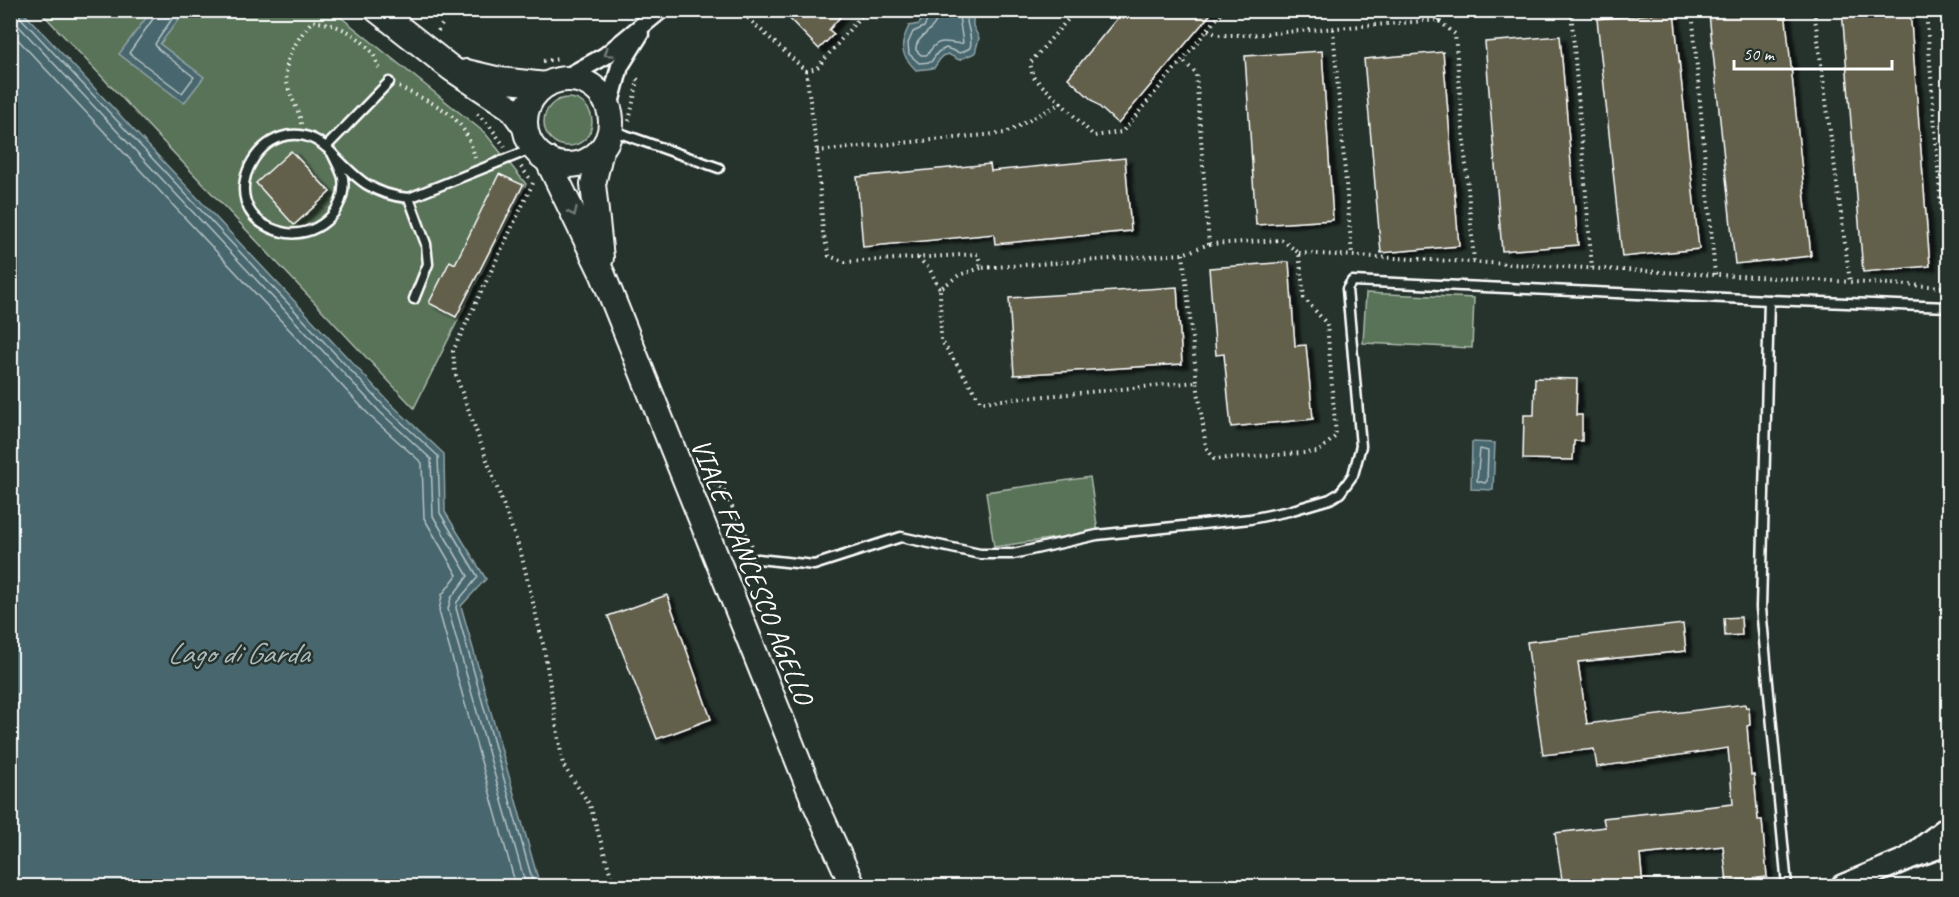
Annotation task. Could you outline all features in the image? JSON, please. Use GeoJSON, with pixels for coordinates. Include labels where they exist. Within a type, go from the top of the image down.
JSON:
{"type":"FeatureCollection","features":[{"type":"Feature","properties":{"kind":"main road","name":"VIALE FRANCESCO AGELLO"},"geometry":{"type":"LineString","coordinates":[[371,17],[511,108],[530,147],[603,275],[814,803],[853,886]]}},
{"type":"Feature","properties":{"kind":"main road","name":"VIALE FRANCESCO AGELLO"},"geometry":{"type":"LineString","coordinates":[[452,69],[500,80],[560,73]]}},
{"type":"Feature","properties":{"kind":"main road"},"geometry":{"type":"LineString","coordinates":[[560,73],[595,88],[612,130],[592,158],[573,165],[530,147],[529,104],[560,73]]}},
{"type":"Feature","properties":{"kind":"main road","name":"VIALE FRANCESCO AGELLO"},"geometry":{"type":"LineString","coordinates":[[603,275],[593,184],[612,130]]}},
{"type":"Feature","properties":{"kind":"street"},"geometry":{"type":"LineString","coordinates":[[560,73],[605,56],[661,10]]}},
{"type":"Feature","properties":{"kind":"street"},"geometry":{"type":"LineString","coordinates":[[612,130],[620,66],[647,23]]}},
{"type":"Feature","properties":{"kind":"street"},"geometry":{"type":"LineString","coordinates":[[1907,859],[1948,827]]}},
{"type":"Feature","properties":{"kind":"street"},"geometry":{"type":"LineString","coordinates":[[1842,886],[1948,844]]}},
{"type":"Feature","properties":{"kind":"lane"},"geometry":{"type":"LineString","coordinates":[[329,150],[389,82]]}},
{"type":"Feature","properties":{"kind":"lane"},"geometry":{"type":"LineString","coordinates":[[612,130],[719,168]]}},
{"type":"Feature","properties":{"kind":"lane"},"geometry":{"type":"LineString","coordinates":[[329,150],[343,178],[339,206],[321,227],[294,235],[268,228],[249,208],[243,181],[253,155],[276,138],[303,136],[329,150],[359,180],[387,196],[409,198],[530,147]]}},
{"type":"Feature","properties":{"kind":"lane"},"geometry":{"type":"LineString","coordinates":[[409,198],[426,244],[429,264],[414,299]]}},
{"type":"Feature","properties":{"kind":"lane"},"geometry":{"type":"LineString","coordinates":[[758,559],[814,565],[901,537],[980,554],[1013,554],[1097,535],[1250,519],[1330,499],[1340,493],[1353,475],[1361,446],[1347,289],[1352,281],[1948,307]]}},
{"type":"Feature","properties":{"kind":"lane"},"geometry":{"type":"LineString","coordinates":[[1769,300],[1761,608],[1787,886]]}},
{"type":"Feature","properties":{"kind":"path"},"geometry":{"type":"LineString","coordinates":[[347,10],[371,17]]}},
{"type":"Feature","properties":{"kind":"path"},"geometry":{"type":"LineString","coordinates":[[428,28],[436,34],[451,10]]}},
{"type":"Feature","properties":{"kind":"path"},"geometry":{"type":"LineString","coordinates":[[739,10],[806,71],[817,151],[823,232],[829,256],[845,262],[978,254],[981,268]]}},
{"type":"Feature","properties":{"kind":"path"},"geometry":{"type":"LineString","coordinates":[[806,71],[817,68],[866,10]]}},
{"type":"Feature","properties":{"kind":"path"},"geometry":{"type":"LineString","coordinates":[[1076,10],[1030,63],[1033,77],[1094,136],[1122,132],[1224,10]]}},
{"type":"Feature","properties":{"kind":"path"},"geometry":{"type":"LineString","coordinates":[[1208,30],[1218,35],[1248,35],[1438,20],[1449,10]]}},
{"type":"Feature","properties":{"kind":"path"},"geometry":{"type":"LineString","coordinates":[[1571,10],[1592,268]]}},
{"type":"Feature","properties":{"kind":"path"},"geometry":{"type":"LineString","coordinates":[[1692,10],[1715,275]]}},
{"type":"Feature","properties":{"kind":"path"},"geometry":{"type":"LineString","coordinates":[[1814,10],[1850,282]]}},
{"type":"Feature","properties":{"kind":"path"},"geometry":{"type":"LineString","coordinates":[[940,289],[958,275],[981,268],[1183,254],[1209,244],[1282,240],[1299,253],[1947,288],[1926,10]]}},
{"type":"Feature","properties":{"kind":"path"},"geometry":{"type":"LineString","coordinates":[[1438,20],[1455,34],[1474,261]]}},
{"type":"Feature","properties":{"kind":"path"},"geometry":{"type":"LineString","coordinates":[[1333,28],[1352,255]]}},
{"type":"Feature","properties":{"kind":"path"},"geometry":{"type":"LineString","coordinates":[[1183,61],[1196,73],[1209,244]]}},
{"type":"Feature","properties":{"kind":"path"},"geometry":{"type":"LineString","coordinates":[[538,62],[560,73]]}},
{"type":"Feature","properties":{"kind":"path"},"geometry":{"type":"LineString","coordinates":[[612,130],[639,80],[620,66]]}},
{"type":"Feature","properties":{"kind":"path"},"geometry":{"type":"LineString","coordinates":[[817,151],[1006,133],[1061,103]]}},
{"type":"Feature","properties":{"kind":"path"},"geometry":{"type":"LineString","coordinates":[[474,112],[489,125],[530,147],[533,183],[540,194]]}},
{"type":"Feature","properties":{"kind":"path"},"geometry":{"type":"LineString","coordinates":[[533,183],[453,351],[455,373],[521,553],[544,648],[563,765],[590,805],[614,886]]}},
{"type":"Feature","properties":{"kind":"path"},"geometry":{"type":"LineString","coordinates":[[1183,254],[1206,447],[1214,459],[1318,452],[1336,436],[1327,324],[1304,298],[1299,253]]}},
{"type":"Feature","properties":{"kind":"path"},"geometry":{"type":"LineString","coordinates":[[917,258],[929,268],[940,289],[941,340],[981,402],[1197,382]]}},
{"type":"Feature","properties":{"kind":"path"},"geometry":{"type":"LineString","coordinates":[[704,470],[708,481],[723,489],[758,559]]}},
{"type":"Feature","properties":{"kind":"green space"},"geometry":{"type":"Polygon","coordinates":[[[40,11],[333,11],[485,133],[526,184],[414,408],[40,11]]]}},
{"type":"Feature","properties":{"kind":"green space"},"geometry":{"type":"Polygon","coordinates":[[[563,98],[573,98],[585,105],[592,117],[592,127],[585,139],[573,146],[563,146],[548,135],[544,127],[544,117],[555,102],[563,98]]]}},
{"type":"Feature","properties":{"kind":"green space"},"geometry":{"type":"Polygon","coordinates":[[[1366,293],[1474,298],[1472,348],[1363,343],[1366,293]]]}},
{"type":"Feature","properties":{"kind":"green space"},"geometry":{"type":"Polygon","coordinates":[[[1090,477],[1098,532],[994,547],[986,492],[1090,477]]]}},
{"type":"Feature","properties":{"kind":"water"},"geometry":{"type":"Polygon","coordinates":[[[152,10],[185,11],[160,44],[204,77],[184,103],[119,54],[152,10]]]}},
{"type":"Feature","properties":{"kind":"water"},"geometry":{"type":"Polygon","coordinates":[[[929,10],[973,11],[973,26],[979,38],[975,53],[959,60],[948,54],[942,56],[934,68],[916,70],[904,54],[904,39],[909,26],[919,24],[929,10]]]}},
{"type":"Feature","properties":{"kind":"water","name":"Lago di Garda"},"geometry":{"type":"Polygon","coordinates":[[[10,11],[22,11],[390,403],[444,454],[445,512],[486,579],[461,606],[540,886],[11,886],[10,11]]]}},
{"type":"Feature","properties":{"kind":"water"},"geometry":{"type":"Polygon","coordinates":[[[1472,442],[1495,443],[1493,490],[1471,489],[1472,442]]]}},
{"type":"Feature","properties":{"kind":"building"},"geometry":{"type":"Polygon","coordinates":[[[781,10],[846,10],[829,30],[834,34],[819,49],[781,10]]]}},
{"type":"Feature","properties":{"kind":"building"},"geometry":{"type":"Polygon","coordinates":[[[1124,10],[1214,10],[1118,124],[1068,78],[1124,10]]]}},
{"type":"Feature","properties":{"kind":"building"},"geometry":{"type":"Polygon","coordinates":[[[1746,10],[1785,10],[1811,256],[1735,264],[1709,14],[1746,10]]]}},
{"type":"Feature","properties":{"kind":"building"},"geometry":{"type":"Polygon","coordinates":[[[1842,10],[1910,10],[1930,266],[1863,272],[1842,10]]]}},
{"type":"Feature","properties":{"kind":"building"},"geometry":{"type":"Polygon","coordinates":[[[1674,12],[1699,249],[1622,257],[1597,19],[1674,12]]]}},
{"type":"Feature","properties":{"kind":"building"},"geometry":{"type":"Polygon","coordinates":[[[1560,36],[1578,245],[1502,251],[1485,42],[1560,36]]]}},
{"type":"Feature","properties":{"kind":"building"},"geometry":{"type":"Polygon","coordinates":[[[1322,51],[1333,220],[1256,225],[1245,56],[1322,51]]]}},
{"type":"Feature","properties":{"kind":"building"},"geometry":{"type":"Polygon","coordinates":[[[1443,52],[1459,246],[1381,253],[1364,59],[1443,52]]]}},
{"type":"Feature","properties":{"kind":"building"},"geometry":{"type":"Polygon","coordinates":[[[291,151],[330,192],[294,225],[256,183],[291,151]]]}},
{"type":"Feature","properties":{"kind":"building"},"geometry":{"type":"Polygon","coordinates":[[[1125,158],[1131,231],[995,244],[994,234],[863,247],[857,177],[990,164],[991,171],[1125,158]]]}},
{"type":"Feature","properties":{"kind":"building"},"geometry":{"type":"Polygon","coordinates":[[[499,174],[523,185],[456,317],[429,303],[450,261],[455,264],[499,174]]]}},
{"type":"Feature","properties":{"kind":"building"},"geometry":{"type":"Polygon","coordinates":[[[1289,262],[1295,346],[1306,345],[1313,419],[1231,427],[1224,354],[1216,355],[1209,268],[1289,262]]]}},
{"type":"Feature","properties":{"kind":"building"},"geometry":{"type":"Polygon","coordinates":[[[1177,287],[1182,364],[1014,375],[1009,298],[1177,287]]]}},
{"type":"Feature","properties":{"kind":"building"},"geometry":{"type":"Polygon","coordinates":[[[1535,378],[1577,379],[1576,415],[1582,415],[1582,441],[1574,441],[1573,460],[1523,459],[1524,415],[1534,415],[1535,378]]]}},
{"type":"Feature","properties":{"kind":"building"},"geometry":{"type":"Polygon","coordinates":[[[667,595],[711,719],[657,739],[608,616],[667,595]]]}},
{"type":"Feature","properties":{"kind":"building"},"geometry":{"type":"Polygon","coordinates":[[[1741,617],[1742,635],[1725,636],[1724,618],[1741,617]]]}},
{"type":"Feature","properties":{"kind":"building"},"geometry":{"type":"Polygon","coordinates":[[[1683,624],[1686,651],[1578,662],[1587,724],[1745,704],[1746,708],[1749,707],[1750,725],[1747,726],[1751,775],[1754,775],[1758,820],[1762,820],[1767,877],[1727,882],[1723,846],[1640,855],[1643,886],[1563,886],[1555,833],[1605,827],[1603,818],[1733,804],[1728,748],[1597,767],[1594,749],[1543,755],[1527,642],[1683,624]]]}}]}
